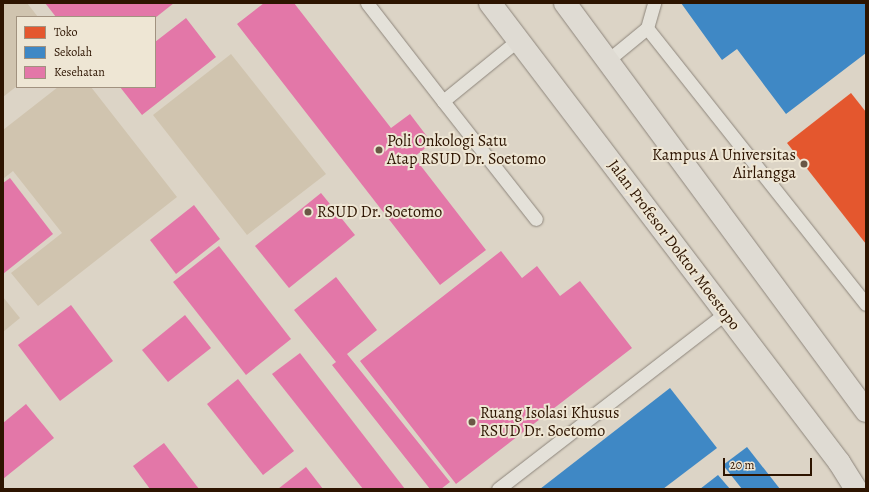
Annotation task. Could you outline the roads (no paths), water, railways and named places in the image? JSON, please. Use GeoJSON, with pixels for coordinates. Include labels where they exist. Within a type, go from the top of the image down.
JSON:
{"type":"FeatureCollection","features":[{"type":"Feature","properties":{"kind":"main road","name":"Jalan Profesor Doktor Moestopo"},"geometry":{"type":"LineString","coordinates":[[490,3],[726,313],[856,489]]}},
{"type":"Feature","properties":{"kind":"main road"},"geometry":{"type":"LineString","coordinates":[[564,3],[608,60],[866,411]]}},
{"type":"Feature","properties":{"kind":"lane"},"geometry":{"type":"LineString","coordinates":[[367,3],[536,219]]}},
{"type":"Feature","properties":{"kind":"lane"},"geometry":{"type":"LineString","coordinates":[[608,60],[647,28],[654,3]]}},
{"type":"Feature","properties":{"kind":"lane"},"geometry":{"type":"LineString","coordinates":[[647,28],[866,304]]}},
{"type":"Feature","properties":{"kind":"lane"},"geometry":{"type":"LineString","coordinates":[[444,101],[518,40]]}},
{"type":"Feature","properties":{"kind":"lane"},"geometry":{"type":"LineString","coordinates":[[498,489],[726,313]]}},
{"type":"Feature","properties":{"kind":"place","name":"Poli Onkologi Satu Atap RSUD Dr. Soetomo"},"geometry":{"type":"Point","coordinates":[379,150]}},
{"type":"Feature","properties":{"kind":"place","name":"Kampus A Universitas Airlangga"},"geometry":{"type":"Point","coordinates":[804,164]}},
{"type":"Feature","properties":{"kind":"place","name":"RSUD Dr. Soetomo"},"geometry":{"type":"Point","coordinates":[308,212]}},
{"type":"Feature","properties":{"kind":"place","name":"Ruang Isolasi Khusus RSUD Dr. Soetomo"},"geometry":{"type":"Point","coordinates":[472,422]}}]}
